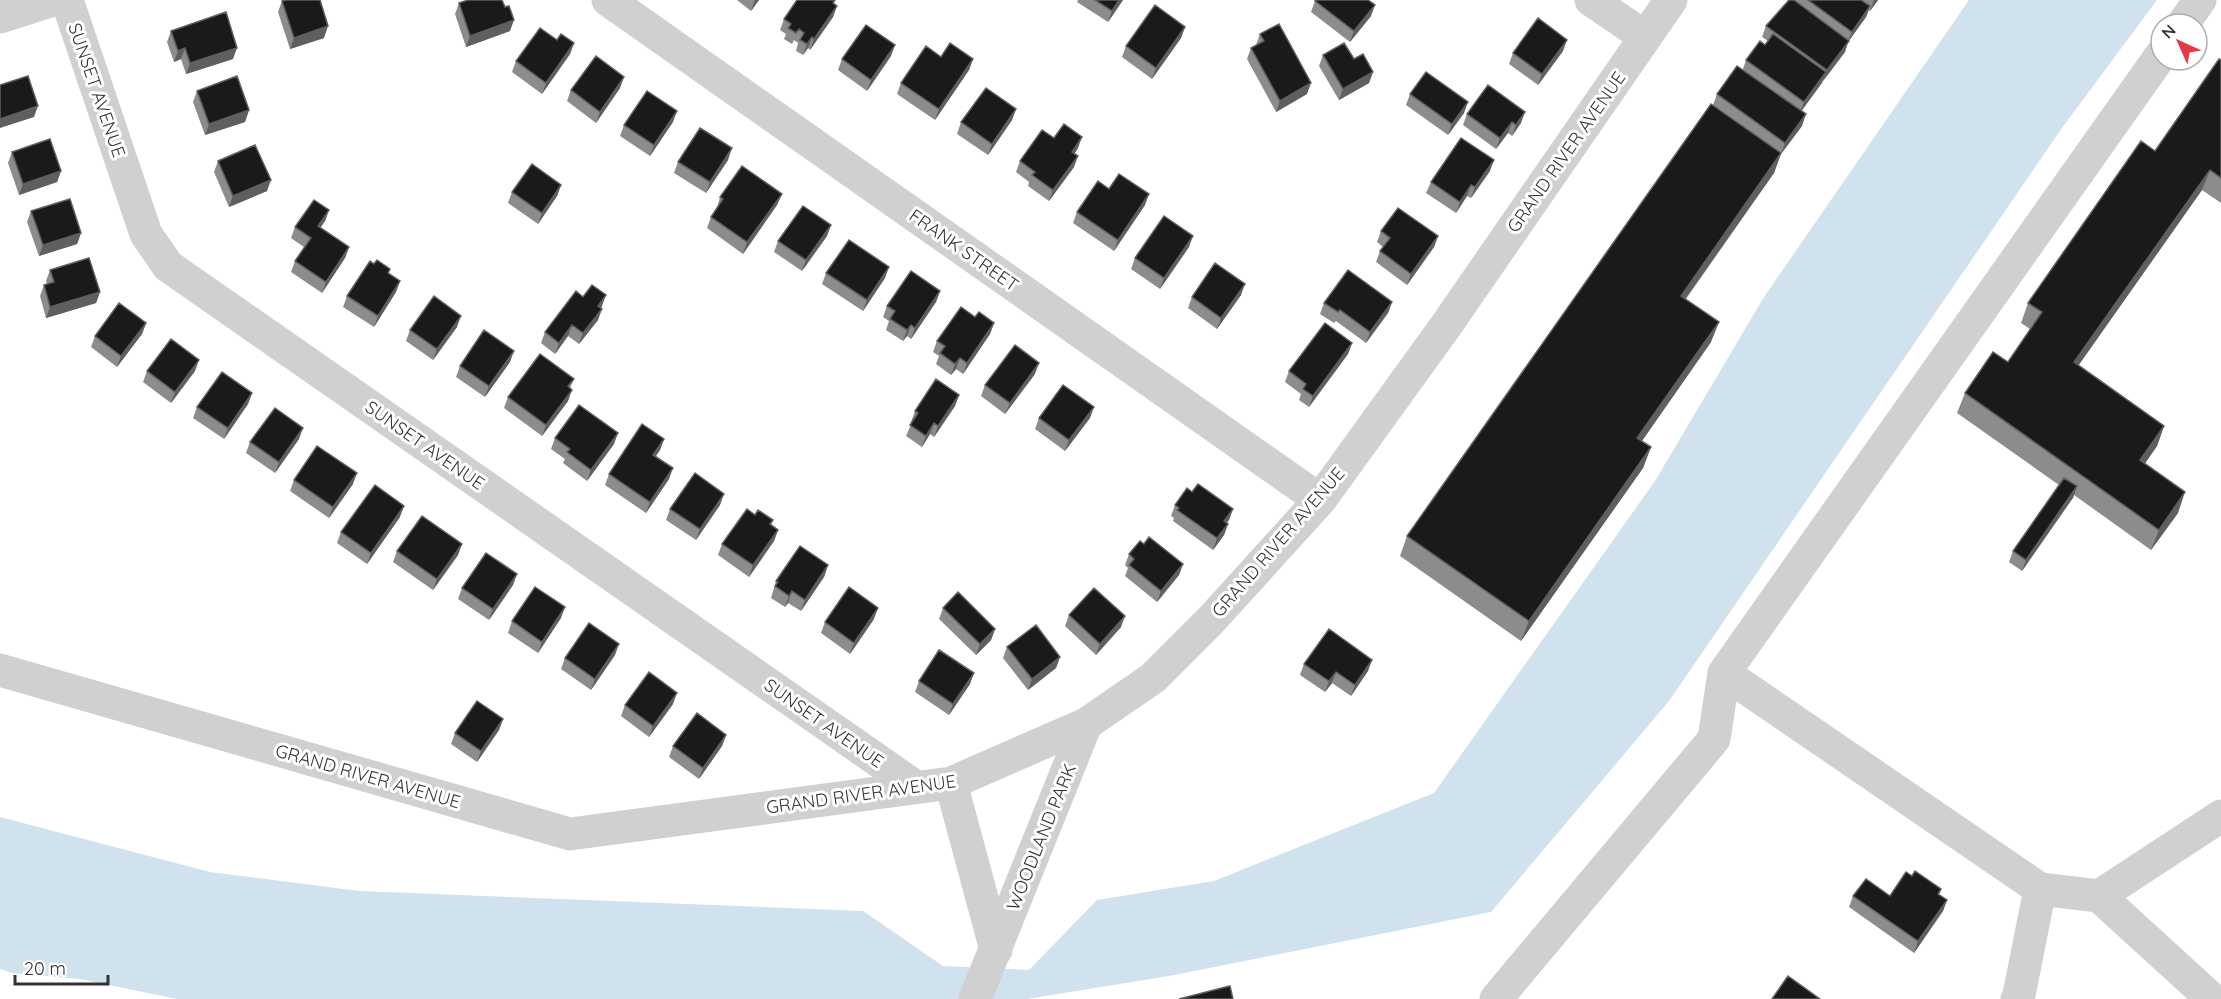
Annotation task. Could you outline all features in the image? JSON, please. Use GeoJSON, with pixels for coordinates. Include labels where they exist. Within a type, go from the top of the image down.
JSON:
{"type":"FeatureCollection","features":[{"type":"Feature","properties":{"kind":"street"},"geometry":{"type":"LineString","coordinates":[[0,17],[53,0]]}},
{"type":"Feature","properties":{"kind":"street","name":"SUNSET AVENUE"},"geometry":{"type":"LineString","coordinates":[[67,0],[147,234],[168,266],[916,787]]}},
{"type":"Feature","properties":{"kind":"street","name":"FRANK STREET"},"geometry":{"type":"LineString","coordinates":[[608,0],[1320,500]]}},
{"type":"Feature","properties":{"kind":"street"},"geometry":{"type":"LineString","coordinates":[[1591,0],[1645,37]]}},
{"type":"Feature","properties":{"kind":"street","name":"GRAND RIVER AVENUE"},"geometry":{"type":"LineString","coordinates":[[0,670],[570,834],[951,783],[1086,724],[1154,678],[1211,620],[1320,500],[1445,327],[1671,0]]}},
{"type":"Feature","properties":{"kind":"street"},"geometry":{"type":"LineString","coordinates":[[1496,999],[1714,739],[1724,674],[2149,72]]}},
{"type":"Feature","properties":{"kind":"street"},"geometry":{"type":"LineString","coordinates":[[1724,674],[2040,889],[2099,896],[2212,999]]}},
{"type":"Feature","properties":{"kind":"street","name":"WOODLAND PARK"},"geometry":{"type":"LineString","coordinates":[[975,999],[1086,724]]}},
{"type":"Feature","properties":{"kind":"street","name":"WOODLAND PARK"},"geometry":{"type":"LineString","coordinates":[[951,783],[996,950]]}},
{"type":"Feature","properties":{"kind":"street"},"geometry":{"type":"LineString","coordinates":[[2099,896],[2221,816]]}},
{"type":"Feature","properties":{"kind":"street"},"geometry":{"type":"LineString","coordinates":[[2016,999],[2019,995],[2040,889]]}},
{"type":"Feature","properties":{"kind":"water"},"geometry":{"type":"Polygon","coordinates":[[[1969,0],[2157,0],[2062,128],[1669,701],[1491,912],[1169,976],[1027,999],[177,999],[80,979],[12,973],[0,969],[0,817],[210,872],[359,891],[863,911],[943,966],[1029,970],[1097,900],[1214,881],[1434,793],[1655,481],[1764,297],[1969,0]]]}},
{"type":"Feature","properties":{"kind":"building"},"geometry":{"type":"Polygon","coordinates":[[[320,0],[328,26],[294,38],[282,1],[320,0]]]}},
{"type":"Feature","properties":{"kind":"building"},"geometry":{"type":"Polygon","coordinates":[[[468,0],[502,0],[505,7],[509,6],[514,20],[470,36],[459,3],[468,0]]]}},
{"type":"Feature","properties":{"kind":"building"},"geometry":{"type":"Polygon","coordinates":[[[797,0],[835,0],[833,3],[837,6],[814,39],[812,37],[807,44],[800,40],[804,33],[799,29],[796,33],[788,28],[791,24],[784,19],[797,0]]]}},
{"type":"Feature","properties":{"kind":"building"},"geometry":{"type":"Polygon","coordinates":[[[1095,0],[1119,0],[1112,11],[1095,0]]]}},
{"type":"Feature","properties":{"kind":"building"},"geometry":{"type":"Polygon","coordinates":[[[1316,0],[1368,0],[1375,5],[1354,31],[1316,0]]]}},
{"type":"Feature","properties":{"kind":"building"},"geometry":{"type":"Polygon","coordinates":[[[1789,0],[1794,0],[1849,41],[1827,70],[1766,26],[1789,0]]]}},
{"type":"Feature","properties":{"kind":"building"},"geometry":{"type":"Polygon","coordinates":[[[1808,0],[1861,0],[1870,6],[1852,32],[1808,0]]]}},
{"type":"Feature","properties":{"kind":"building"},"geometry":{"type":"Polygon","coordinates":[[[1155,5],[1185,27],[1156,68],[1126,46],[1155,5]]]}},
{"type":"Feature","properties":{"kind":"building"},"geometry":{"type":"Polygon","coordinates":[[[226,12],[237,48],[190,63],[185,48],[178,51],[171,31],[226,12]]]}},
{"type":"Feature","properties":{"kind":"building"},"geometry":{"type":"Polygon","coordinates":[[[1538,18],[1567,40],[1542,74],[1513,53],[1538,18]]]}},
{"type":"Feature","properties":{"kind":"building"},"geometry":{"type":"Polygon","coordinates":[[[1279,24],[1311,83],[1280,101],[1251,48],[1264,41],[1260,34],[1279,24]]]}},
{"type":"Feature","properties":{"kind":"building"},"geometry":{"type":"Polygon","coordinates":[[[866,25],[895,45],[871,80],[842,59],[866,25]]]}},
{"type":"Feature","properties":{"kind":"building"},"geometry":{"type":"Polygon","coordinates":[[[540,28],[557,40],[561,34],[574,43],[546,83],[516,61],[540,28]]]}},
{"type":"Feature","properties":{"kind":"building"},"geometry":{"type":"Polygon","coordinates":[[[1773,34],[1826,72],[1804,102],[1746,60],[1760,41],[1765,45],[1773,34]]]}},
{"type":"Feature","properties":{"kind":"building"},"geometry":{"type":"Polygon","coordinates":[[[950,43],[973,59],[939,109],[901,83],[926,46],[941,57],[950,43]]]}},
{"type":"Feature","properties":{"kind":"building"},"geometry":{"type":"Polygon","coordinates":[[[1344,43],[1354,59],[1363,54],[1373,72],[1343,89],[1323,55],[1344,43]]]}},
{"type":"Feature","properties":{"kind":"building"},"geometry":{"type":"Polygon","coordinates":[[[596,56],[624,77],[600,112],[571,90],[596,56]]]}},
{"type":"Feature","properties":{"kind":"building"},"geometry":{"type":"Polygon","coordinates":[[[2219,59],[2221,60],[2221,178],[2210,170],[2074,362],[2164,426],[2140,460],[2185,492],[2159,530],[1965,393],[1993,352],[2008,362],[2042,312],[2028,303],[2141,141],[2155,151],[2219,59]]]}},
{"type":"Feature","properties":{"kind":"building"},"geometry":{"type":"Polygon","coordinates":[[[1737,66],[1806,114],[1785,143],[1717,94],[1737,66]]]}},
{"type":"Feature","properties":{"kind":"building"},"geometry":{"type":"Polygon","coordinates":[[[1426,72],[1468,102],[1452,124],[1410,94],[1426,72]]]}},
{"type":"Feature","properties":{"kind":"building"},"geometry":{"type":"Polygon","coordinates":[[[28,76],[38,106],[0,119],[0,85],[28,76]]]}},
{"type":"Feature","properties":{"kind":"building"},"geometry":{"type":"Polygon","coordinates":[[[237,76],[249,110],[209,124],[197,91],[237,76]]]}},
{"type":"Feature","properties":{"kind":"building"},"geometry":{"type":"Polygon","coordinates":[[[1488,85],[1525,112],[1516,125],[1512,122],[1500,138],[1467,114],[1488,85]]]}},
{"type":"Feature","properties":{"kind":"building"},"geometry":{"type":"Polygon","coordinates":[[[986,88],[1016,109],[992,144],[961,122],[986,88]]]}},
{"type":"Feature","properties":{"kind":"building"},"geometry":{"type":"Polygon","coordinates":[[[647,91],[677,111],[654,145],[624,125],[647,91]]]}},
{"type":"Feature","properties":{"kind":"building"},"geometry":{"type":"Polygon","coordinates":[[[1711,104],[1781,153],[1681,296],[1719,322],[1637,438],[1651,447],[1529,621],[1407,536],[1711,104]]]}},
{"type":"Feature","properties":{"kind":"building"},"geometry":{"type":"Polygon","coordinates":[[[1064,124],[1082,137],[1072,152],[1078,156],[1053,190],[1032,175],[1035,172],[1020,161],[1042,130],[1054,138],[1064,124]]]}},
{"type":"Feature","properties":{"kind":"building"},"geometry":{"type":"Polygon","coordinates":[[[700,128],[732,148],[710,182],[678,162],[700,128]]]}},
{"type":"Feature","properties":{"kind":"building"},"geometry":{"type":"Polygon","coordinates":[[[1461,138],[1494,160],[1475,187],[1471,185],[1460,202],[1431,182],[1461,138]]]}},
{"type":"Feature","properties":{"kind":"building"},"geometry":{"type":"Polygon","coordinates":[[[50,139],[61,171],[23,184],[12,152],[50,139]]]}},
{"type":"Feature","properties":{"kind":"building"},"geometry":{"type":"Polygon","coordinates":[[[255,145],[271,180],[233,196],[218,161],[255,145]]]}},
{"type":"Feature","properties":{"kind":"building"},"geometry":{"type":"Polygon","coordinates":[[[532,164],[561,185],[542,213],[512,192],[532,164]]]}},
{"type":"Feature","properties":{"kind":"building"},"geometry":{"type":"Polygon","coordinates":[[[742,166],[782,194],[747,242],[711,217],[723,199],[720,197],[742,166]]]}},
{"type":"Feature","properties":{"kind":"building"},"geometry":{"type":"Polygon","coordinates":[[[1119,174],[1149,194],[1118,240],[1077,212],[1098,181],[1109,189],[1119,174]]]}},
{"type":"Feature","properties":{"kind":"building"},"geometry":{"type":"Polygon","coordinates":[[[70,199],[81,233],[43,245],[31,211],[70,199]]]}},
{"type":"Feature","properties":{"kind":"building"},"geometry":{"type":"Polygon","coordinates":[[[314,200],[329,210],[318,226],[349,247],[326,282],[295,261],[311,238],[295,227],[314,200]]]}},
{"type":"Feature","properties":{"kind":"building"},"geometry":{"type":"Polygon","coordinates":[[[803,206],[831,225],[806,260],[778,241],[803,206]]]}},
{"type":"Feature","properties":{"kind":"building"},"geometry":{"type":"Polygon","coordinates":[[[1398,208],[1438,236],[1411,274],[1380,251],[1390,238],[1381,231],[1398,208]]]}},
{"type":"Feature","properties":{"kind":"building"},"geometry":{"type":"Polygon","coordinates":[[[1164,216],[1193,236],[1164,278],[1135,258],[1164,216]]]}},
{"type":"Feature","properties":{"kind":"building"},"geometry":{"type":"Polygon","coordinates":[[[849,240],[889,267],[867,300],[826,273],[849,240]]]}},
{"type":"Feature","properties":{"kind":"building"},"geometry":{"type":"Polygon","coordinates":[[[89,258],[100,292],[50,307],[44,285],[54,282],[50,270],[89,258]]]}},
{"type":"Feature","properties":{"kind":"building"},"geometry":{"type":"Polygon","coordinates":[[[377,260],[390,269],[388,273],[400,281],[378,316],[347,296],[370,261],[374,264],[377,260]]]}},
{"type":"Feature","properties":{"kind":"building"},"geometry":{"type":"Polygon","coordinates":[[[1215,263],[1245,284],[1221,318],[1192,297],[1215,263]]]}},
{"type":"Feature","properties":{"kind":"building"},"geometry":{"type":"Polygon","coordinates":[[[1348,270],[1392,302],[1370,332],[1340,310],[1338,312],[1324,303],[1348,270]]]}},
{"type":"Feature","properties":{"kind":"building"},"geometry":{"type":"Polygon","coordinates":[[[911,271],[940,291],[915,328],[911,325],[907,330],[890,319],[895,311],[887,306],[911,271]]]}},
{"type":"Feature","properties":{"kind":"building"},"geometry":{"type":"Polygon","coordinates":[[[592,285],[606,295],[598,306],[602,309],[583,333],[572,325],[559,343],[545,332],[576,291],[583,297],[592,285]]]}},
{"type":"Feature","properties":{"kind":"building"},"geometry":{"type":"Polygon","coordinates":[[[434,296],[461,316],[437,349],[410,330],[434,296]]]}},
{"type":"Feature","properties":{"kind":"building"},"geometry":{"type":"Polygon","coordinates":[[[119,303],[146,323],[121,356],[95,336],[119,303]]]}},
{"type":"Feature","properties":{"kind":"building"},"geometry":{"type":"Polygon","coordinates":[[[961,307],[975,317],[979,312],[994,323],[967,363],[960,358],[955,364],[940,353],[945,346],[937,341],[961,307]]]}},
{"type":"Feature","properties":{"kind":"building"},"geometry":{"type":"Polygon","coordinates":[[[1325,323],[1352,343],[1313,396],[1303,389],[1306,384],[1289,371],[1325,323]]]}},
{"type":"Feature","properties":{"kind":"building"},"geometry":{"type":"Polygon","coordinates":[[[484,330],[514,351],[489,386],[460,366],[484,330]]]}},
{"type":"Feature","properties":{"kind":"building"},"geometry":{"type":"Polygon","coordinates":[[[171,339],[199,360],[175,392],[147,371],[171,339]]]}},
{"type":"Feature","properties":{"kind":"building"},"geometry":{"type":"Polygon","coordinates":[[[1015,345],[1039,363],[1010,403],[985,385],[1015,345]]]}},
{"type":"Feature","properties":{"kind":"building"},"geometry":{"type":"Polygon","coordinates":[[[540,354],[574,379],[568,386],[572,390],[546,425],[508,397],[540,354]]]}},
{"type":"Feature","properties":{"kind":"building"},"geometry":{"type":"Polygon","coordinates":[[[222,372],[252,393],[228,428],[197,407],[222,372]]]}},
{"type":"Feature","properties":{"kind":"building"},"geometry":{"type":"Polygon","coordinates":[[[936,379],[959,395],[938,426],[934,423],[926,436],[910,425],[918,413],[915,411],[936,379]]]}},
{"type":"Feature","properties":{"kind":"building"},"geometry":{"type":"Polygon","coordinates":[[[1063,385],[1094,407],[1069,440],[1039,418],[1063,385]]]}},
{"type":"Feature","properties":{"kind":"building"},"geometry":{"type":"Polygon","coordinates":[[[579,405],[618,433],[591,470],[567,452],[570,449],[555,438],[579,405]]]}},
{"type":"Feature","properties":{"kind":"building"},"geometry":{"type":"Polygon","coordinates":[[[275,408],[303,428],[279,462],[250,442],[275,408]]]}},
{"type":"Feature","properties":{"kind":"building"},"geometry":{"type":"Polygon","coordinates":[[[642,424],[664,439],[653,455],[673,468],[650,502],[609,474],[642,424]]]}},
{"type":"Feature","properties":{"kind":"building"},"geometry":{"type":"Polygon","coordinates":[[[317,446],[357,473],[333,507],[294,480],[317,446]]]}},
{"type":"Feature","properties":{"kind":"building"},"geometry":{"type":"Polygon","coordinates":[[[695,473],[724,494],[700,529],[670,509],[695,473]]]}},
{"type":"Feature","properties":{"kind":"building"},"geometry":{"type":"Polygon","coordinates":[[[2064,478],[2077,486],[2026,560],[2013,551],[2064,478]]]}},
{"type":"Feature","properties":{"kind":"building"},"geometry":{"type":"Polygon","coordinates":[[[1198,484],[1233,509],[1224,521],[1228,524],[1217,538],[1177,510],[1179,508],[1175,505],[1187,488],[1192,492],[1198,484]]]}},
{"type":"Feature","properties":{"kind":"building"},"geometry":{"type":"Polygon","coordinates":[[[375,485],[404,506],[371,553],[341,532],[375,485]]]}},
{"type":"Feature","properties":{"kind":"building"},"geometry":{"type":"Polygon","coordinates":[[[747,509],[755,515],[758,510],[773,520],[770,524],[778,530],[753,565],[722,544],[747,509]]]}},
{"type":"Feature","properties":{"kind":"building"},"geometry":{"type":"Polygon","coordinates":[[[422,516],[462,544],[437,579],[397,551],[422,516]]]}},
{"type":"Feature","properties":{"kind":"building"},"geometry":{"type":"Polygon","coordinates":[[[1149,537],[1183,564],[1161,591],[1129,565],[1134,559],[1129,554],[1140,541],[1144,544],[1149,537]]]}},
{"type":"Feature","properties":{"kind":"building"},"geometry":{"type":"Polygon","coordinates":[[[800,546],[828,565],[805,600],[792,591],[789,596],[775,586],[778,582],[776,581],[800,546]]]}},
{"type":"Feature","properties":{"kind":"building"},"geometry":{"type":"Polygon","coordinates":[[[486,553],[517,574],[493,609],[462,588],[486,553]]]}},
{"type":"Feature","properties":{"kind":"building"},"geometry":{"type":"Polygon","coordinates":[[[535,587],[565,607],[542,642],[512,621],[535,587]]]}},
{"type":"Feature","properties":{"kind":"building"},"geometry":{"type":"Polygon","coordinates":[[[849,587],[878,608],[854,643],[825,622],[849,587]]]}},
{"type":"Feature","properties":{"kind":"building"},"geometry":{"type":"Polygon","coordinates":[[[1094,588],[1125,616],[1100,644],[1069,615],[1094,588]]]}},
{"type":"Feature","properties":{"kind":"building"},"geometry":{"type":"Polygon","coordinates":[[[958,592],[995,629],[980,644],[943,608],[958,592]]]}},
{"type":"Feature","properties":{"kind":"building"},"geometry":{"type":"Polygon","coordinates":[[[589,623],[619,644],[595,679],[565,658],[589,623]]]}},
{"type":"Feature","properties":{"kind":"building"},"geometry":{"type":"Polygon","coordinates":[[[1036,625],[1060,657],[1032,679],[1007,647],[1036,625]]]}},
{"type":"Feature","properties":{"kind":"building"},"geometry":{"type":"Polygon","coordinates":[[[1329,629],[1372,660],[1355,685],[1336,672],[1329,681],[1304,664],[1329,629]]]}},
{"type":"Feature","properties":{"kind":"building"},"geometry":{"type":"Polygon","coordinates":[[[939,650],[974,673],[953,704],[919,681],[939,650]]]}},
{"type":"Feature","properties":{"kind":"building"},"geometry":{"type":"Polygon","coordinates":[[[649,672],[677,693],[653,726],[625,705],[649,672]]]}},
{"type":"Feature","properties":{"kind":"building"},"geometry":{"type":"Polygon","coordinates":[[[477,701],[503,719],[481,751],[455,733],[477,701]]]}},
{"type":"Feature","properties":{"kind":"building"},"geometry":{"type":"Polygon","coordinates":[[[697,713],[726,735],[703,768],[673,746],[697,713]]]}},
{"type":"Feature","properties":{"kind":"building"},"geometry":{"type":"Polygon","coordinates":[[[1915,871],[1941,889],[1938,894],[1947,900],[1918,941],[1853,896],[1866,879],[1890,896],[1906,872],[1912,876],[1915,871]]]}},
{"type":"Feature","properties":{"kind":"building"},"geometry":{"type":"Polygon","coordinates":[[[1788,976],[1820,999],[1772,999],[1788,976]]]}},
{"type":"Feature","properties":{"kind":"building"},"geometry":{"type":"Polygon","coordinates":[[[1230,986],[1233,999],[1179,999],[1230,986]]]}}]}
